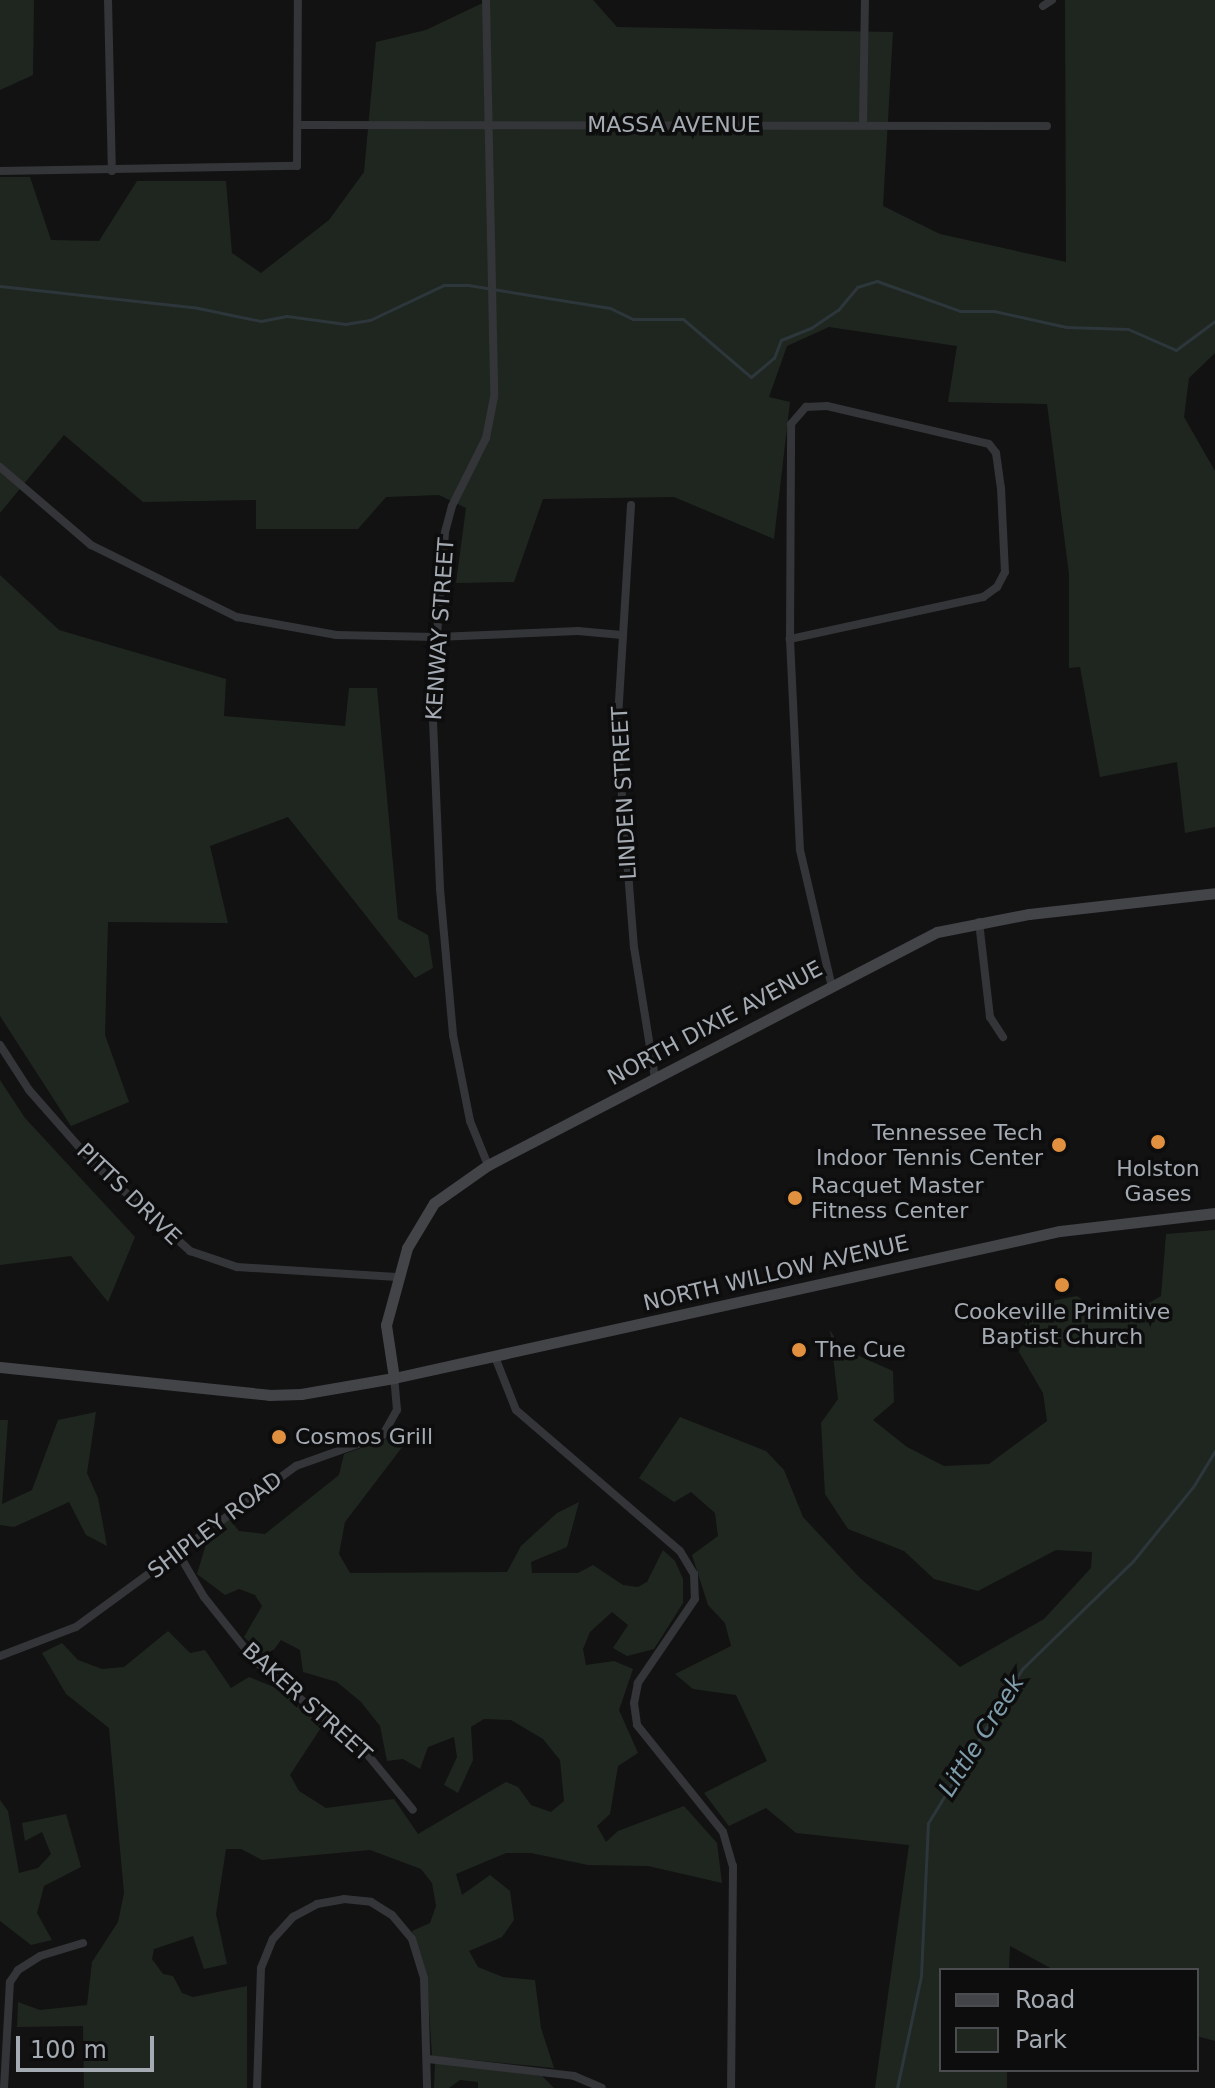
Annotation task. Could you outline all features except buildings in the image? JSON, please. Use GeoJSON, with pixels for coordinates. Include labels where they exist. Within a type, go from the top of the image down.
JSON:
{"type":"FeatureCollection","features":[{"type":"Feature","properties":{"kind":"main road","name":"NORTH DIXIE AVENUE"},"geometry":{"type":"LineString","coordinates":[[394,1378],[386,1325],[397,1277],[412,1238],[434,1203],[488,1165],[831,983],[927,936],[979,922],[1215,893]]}},
{"type":"Feature","properties":{"kind":"main road","name":"NORTH WILLOW AVENUE"},"geometry":{"type":"LineString","coordinates":[[0,1367],[269,1395],[394,1378],[1056,1232],[1215,1213]]}},
{"type":"Feature","properties":{"kind":"street"},"geometry":{"type":"LineString","coordinates":[[108,0],[112,171]]}},
{"type":"Feature","properties":{"kind":"street"},"geometry":{"type":"LineString","coordinates":[[0,171],[289,170],[301,157],[298,0]]}},
{"type":"Feature","properties":{"kind":"street","name":"KENWAY STREET"},"geometry":{"type":"LineString","coordinates":[[486,0],[494,397],[486,438],[452,506],[445,533],[436,637],[433,749],[453,1035],[470,1121],[488,1165]]}},
{"type":"Feature","properties":{"kind":"street"},"geometry":{"type":"LineString","coordinates":[[863,125],[865,0]]}},
{"type":"Feature","properties":{"kind":"street"},"geometry":{"type":"LineString","coordinates":[[1043,6],[1052,0]]}},
{"type":"Feature","properties":{"kind":"street","name":"MASSA AVENUE"},"geometry":{"type":"LineString","coordinates":[[301,125],[1047,126]]}},
{"type":"Feature","properties":{"kind":"street"},"geometry":{"type":"LineString","coordinates":[[790,639],[983,597],[997,587],[1005,572],[1001,488],[996,453],[989,444],[827,406],[799,413],[791,424],[790,639],[800,850],[831,983]]}},
{"type":"Feature","properties":{"kind":"street"},"geometry":{"type":"LineString","coordinates":[[0,467],[91,545],[237,617],[336,635],[436,637],[578,631],[622,635]]}},
{"type":"Feature","properties":{"kind":"street","name":"LINDEN STREET"},"geometry":{"type":"LineString","coordinates":[[631,505],[622,635],[620,775],[637,978],[655,1078]]}},
{"type":"Feature","properties":{"kind":"street"},"geometry":{"type":"LineString","coordinates":[[979,922],[990,1017],[1003,1037]]}},
{"type":"Feature","properties":{"kind":"street","name":"PITTS DRIVE"},"geometry":{"type":"LineString","coordinates":[[0,1045],[29,1090],[103,1174],[190,1251],[237,1267],[397,1277]]}},
{"type":"Feature","properties":{"kind":"street"},"geometry":{"type":"LineString","coordinates":[[495,1357],[516,1410],[680,1551],[694,1574],[695,1599],[638,1683],[634,1703],[637,1725],[650,1745],[723,1832],[733,1866],[731,2088]]}},
{"type":"Feature","properties":{"kind":"street","name":"SHIPLEY ROAD"},"geometry":{"type":"LineString","coordinates":[[0,1656],[76,1627],[296,1466],[383,1435],[397,1410],[394,1378]]}},
{"type":"Feature","properties":{"kind":"street","name":"BAKER STREET"},"geometry":{"type":"LineString","coordinates":[[177,1551],[204,1597],[255,1661],[367,1754],[413,1810]]}},
{"type":"Feature","properties":{"kind":"street"},"geometry":{"type":"LineString","coordinates":[[257,2088],[261,1968],[273,1939],[293,1917],[317,1904],[371,1902],[392,1915],[412,1939],[424,1978],[427,2088]]}},
{"type":"Feature","properties":{"kind":"street"},"geometry":{"type":"LineString","coordinates":[[4,2088],[10,1982],[18,1970],[40,1956],[83,1943]]}},
{"type":"Feature","properties":{"kind":"street"},"geometry":{"type":"LineString","coordinates":[[428,2059],[574,2076],[602,2088]]}},
{"type":"Feature","properties":{"kind":"green space"},"geometry":{"type":"Polygon","coordinates":[[[0,0],[34,0],[33,75],[0,90],[0,0]]]}},
{"type":"Feature","properties":{"kind":"green space"},"geometry":{"type":"Polygon","coordinates":[[[489,0],[593,0],[617,27],[893,32],[883,206],[940,234],[1066,262],[1065,0],[1215,0],[1215,353],[1189,378],[1184,417],[1215,471],[1215,827],[1185,833],[1177,762],[1100,777],[1080,667],[1069,668],[1069,574],[1047,404],[948,402],[957,346],[829,327],[787,346],[769,397],[790,402],[774,539],[674,497],[543,499],[514,582],[456,583],[466,508],[439,495],[386,497],[358,529],[256,529],[256,500],[143,502],[64,435],[0,513],[0,177],[30,177],[51,240],[99,241],[137,181],[226,181],[232,253],[261,273],[329,220],[364,172],[376,42],[426,30],[489,0]]]}},
{"type":"Feature","properties":{"kind":"green space"},"geometry":{"type":"Polygon","coordinates":[[[0,575],[59,630],[226,679],[224,716],[345,726],[349,688],[377,688],[398,919],[428,935],[433,968],[415,978],[288,817],[210,846],[228,923],[108,922],[105,1035],[129,1102],[71,1126],[0,1016],[0,575]]]}},
{"type":"Feature","properties":{"kind":"green space"},"geometry":{"type":"Polygon","coordinates":[[[0,1080],[25,1118],[135,1237],[108,1302],[71,1256],[0,1265],[0,1080]]]}},
{"type":"Feature","properties":{"kind":"green space"},"geometry":{"type":"Polygon","coordinates":[[[1215,1230],[1215,2041],[1199,2037],[1199,1968],[1050,1968],[1010,1946],[1009,1968],[939,1968],[939,2072],[1007,2072],[1007,2088],[875,2088],[909,1845],[796,1833],[766,1808],[729,1826],[704,1793],[767,1761],[736,1695],[693,1689],[675,1674],[731,1646],[725,1623],[708,1605],[692,1555],[718,1536],[715,1513],[691,1492],[674,1502],[639,1478],[680,1417],[766,1451],[784,1470],[803,1517],[859,1577],[960,1667],[1044,1619],[1091,1568],[1092,1552],[1056,1550],[978,1591],[934,1579],[904,1551],[848,1529],[825,1494],[821,1423],[838,1399],[830,1330],[841,1348],[893,1371],[894,1402],[873,1420],[907,1447],[944,1466],[989,1464],[1047,1421],[1043,1393],[1019,1352],[1030,1305],[1077,1296],[1094,1308],[1132,1313],[1161,1296],[1166,1234],[1215,1230]]]}},
{"type":"Feature","properties":{"kind":"green space"},"geometry":{"type":"Polygon","coordinates":[[[96,1412],[87,1473],[98,1498],[107,1546],[86,1535],[69,1502],[14,1527],[0,1525],[0,1420],[8,1420],[2,1504],[32,1490],[58,1420],[96,1412]]]}},
{"type":"Feature","properties":{"kind":"green space"},"geometry":{"type":"Polygon","coordinates":[[[394,1436],[403,1446],[345,1522],[339,1554],[350,1573],[507,1572],[521,1546],[557,1513],[579,1502],[567,1547],[531,1562],[532,1573],[578,1573],[593,1565],[623,1585],[638,1587],[647,1582],[663,1550],[675,1561],[683,1579],[683,1603],[654,1649],[627,1656],[613,1648],[628,1625],[612,1612],[590,1632],[583,1649],[586,1665],[614,1661],[633,1669],[619,1710],[638,1753],[618,1766],[610,1814],[597,1826],[606,1842],[618,1831],[684,1806],[717,1843],[722,1883],[648,1866],[588,1865],[531,1853],[506,1853],[456,1874],[462,1895],[490,1875],[510,1891],[514,1920],[502,1937],[469,1951],[478,1967],[503,1977],[535,1980],[541,2028],[554,2068],[432,2056],[427,1978],[412,1931],[430,1923],[436,1906],[432,1883],[421,1869],[370,1850],[262,1860],[241,1849],[226,1849],[216,1914],[227,1964],[204,1969],[193,1936],[154,1949],[152,1959],[163,1974],[173,1976],[182,1993],[193,1997],[247,1986],[247,2088],[84,2088],[83,2026],[17,2027],[18,2002],[40,2010],[87,2005],[92,1962],[118,1922],[124,1893],[109,1728],[66,1694],[42,1653],[62,1643],[78,1660],[102,1669],[124,1667],[168,1631],[190,1653],[205,1650],[231,1688],[249,1677],[281,1690],[322,1726],[290,1775],[299,1791],[326,1808],[394,1799],[418,1834],[506,1782],[518,1787],[531,1805],[551,1812],[564,1801],[560,1760],[543,1739],[511,1720],[484,1719],[471,1727],[473,1760],[458,1793],[444,1785],[457,1757],[454,1737],[428,1747],[420,1769],[403,1759],[387,1761],[380,1726],[361,1702],[337,1682],[303,1672],[300,1650],[281,1640],[267,1659],[244,1637],[262,1606],[255,1595],[239,1589],[225,1595],[197,1574],[209,1534],[229,1519],[239,1531],[265,1534],[339,1475],[344,1454],[394,1436]]]}},
{"type":"Feature","properties":{"kind":"green space"},"geometry":{"type":"Polygon","coordinates":[[[0,1800],[8,1811],[19,1873],[38,1868],[51,1854],[42,1832],[25,1841],[22,1823],[66,1814],[81,1867],[44,1886],[37,1913],[52,1940],[31,1945],[0,1921],[0,1800]]]}},
{"type":"Feature","properties":{"kind":"green space"},"geometry":{"type":"Polygon","coordinates":[[[435,2062],[542,2076],[554,2088],[478,2088],[478,2082],[460,2080],[449,2088],[434,2088],[435,2062]]]}},
{"type":"Feature","properties":{"kind":"waterway"},"geometry":{"type":"LineString","coordinates":[[0,286],[198,308],[261,321],[287,316],[345,324],[370,320],[444,285],[468,285],[610,308],[633,319],[683,319],[751,377],[774,358],[781,340],[811,328],[838,310],[857,287],[877,281],[960,311],[994,311],[1066,327],[1128,329],[1176,350],[1215,321]]}},
{"type":"Feature","properties":{"kind":"waterway","name":"Little Creek"},"geometry":{"type":"LineString","coordinates":[[897,2088],[921,1976],[928,1823],[1022,1669],[1133,1561],[1193,1487],[1215,1451]]}},
{"type":"Feature","properties":{"kind":"place","name":"Holston Gases"},"geometry":{"type":"Point","coordinates":[1158,1142]}},
{"type":"Feature","properties":{"kind":"place","name":"Tennessee Tech Indoor Tennis Center"},"geometry":{"type":"Point","coordinates":[1059,1145]}},
{"type":"Feature","properties":{"kind":"place","name":"Racquet Master Fitness Center"},"geometry":{"type":"Point","coordinates":[795,1198]}},
{"type":"Feature","properties":{"kind":"place","name":"Cookeville Primitive Baptist Church"},"geometry":{"type":"Point","coordinates":[1062,1285]}},
{"type":"Feature","properties":{"kind":"place","name":"The Cue"},"geometry":{"type":"Point","coordinates":[799,1350]}},
{"type":"Feature","properties":{"kind":"place","name":"Cosmos Grill"},"geometry":{"type":"Point","coordinates":[279,1437]}}]}
